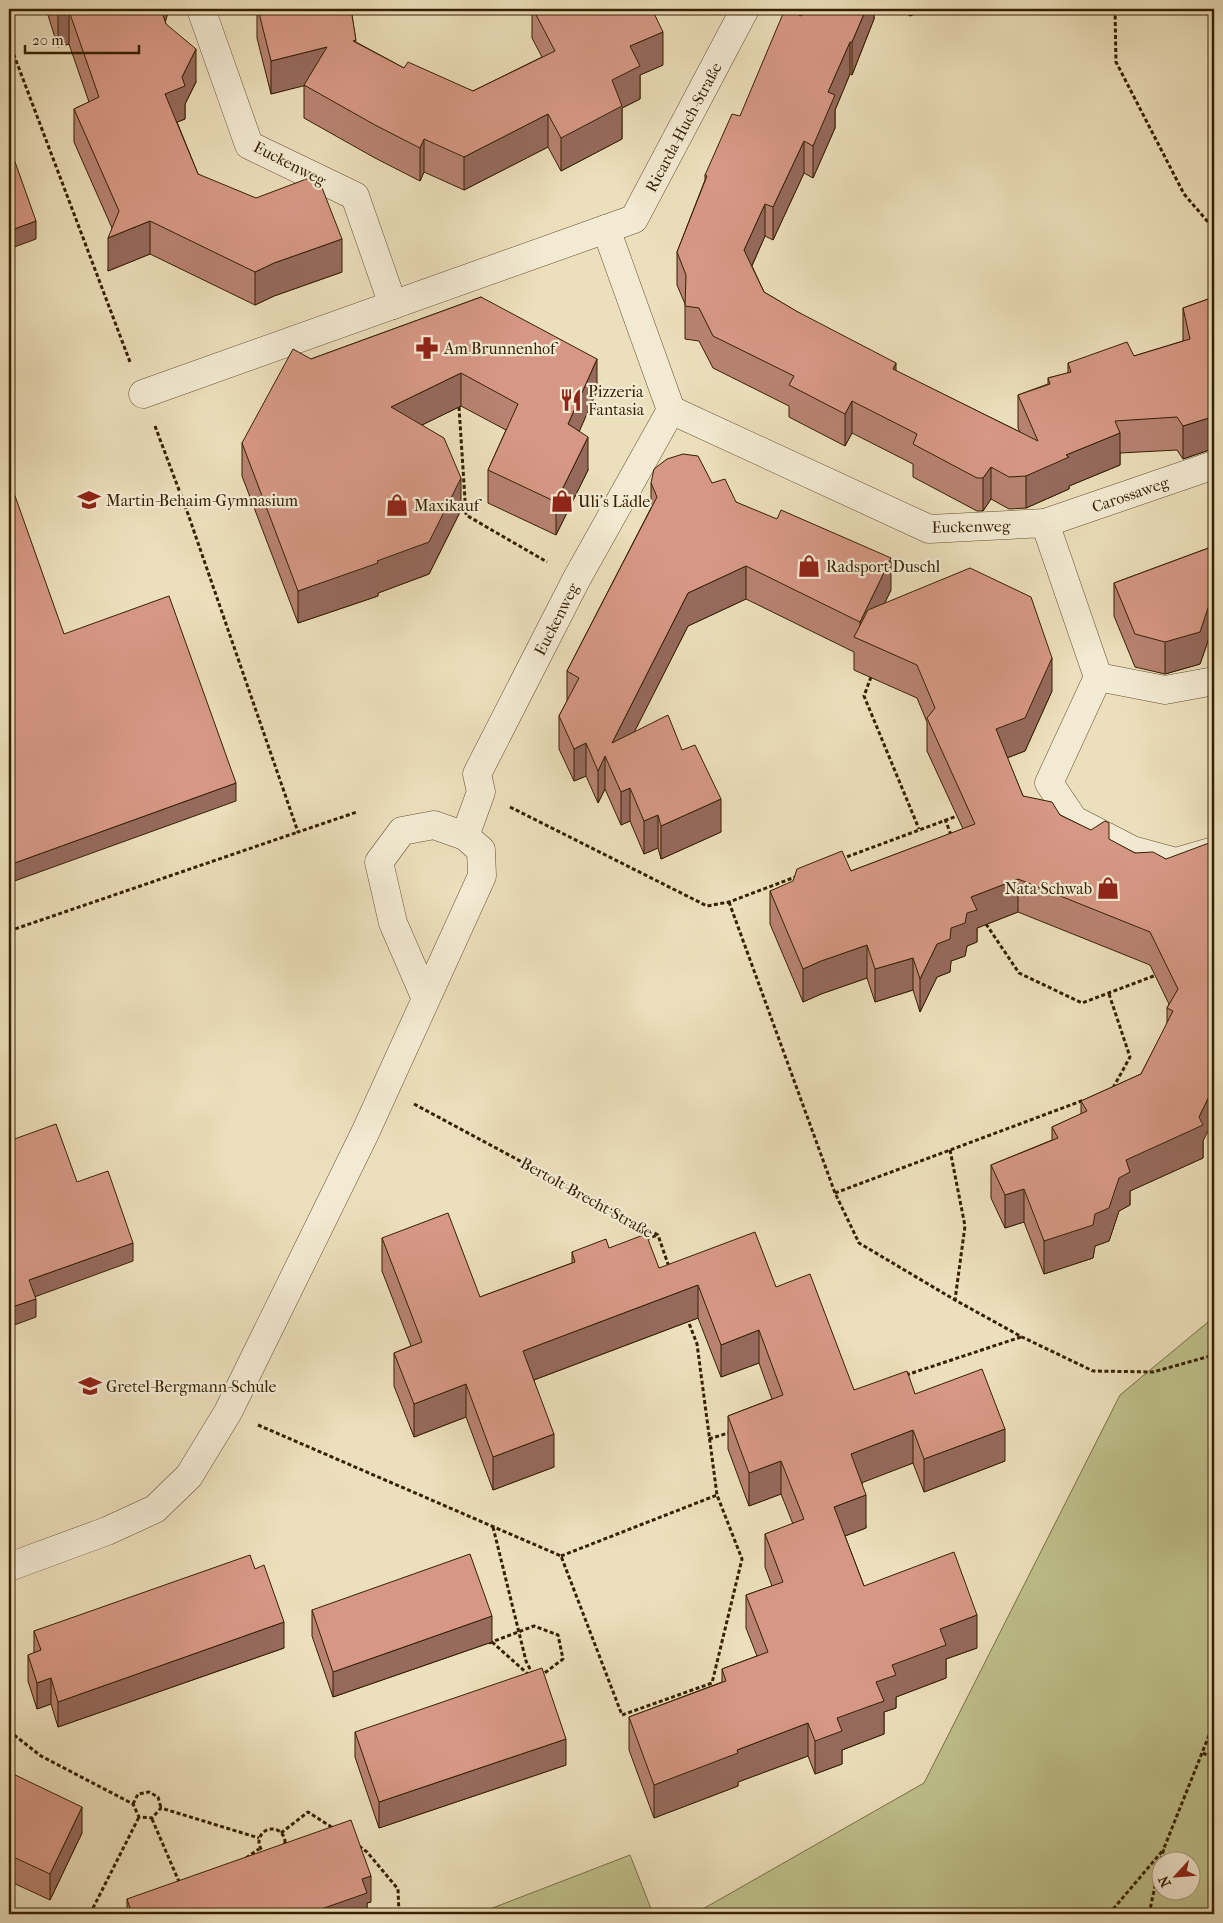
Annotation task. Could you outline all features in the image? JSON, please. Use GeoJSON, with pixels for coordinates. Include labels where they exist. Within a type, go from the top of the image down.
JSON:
{"type":"FeatureCollection","features":[{"type":"Feature","properties":{"kind":"street","name":"Euckenweg"},"geometry":{"type":"LineString","coordinates":[[201,9],[249,145],[355,196],[393,305]]}},
{"type":"Feature","properties":{"kind":"street","name":"Ricarda-Huch-Straße"},"geometry":{"type":"LineString","coordinates":[[606,229],[634,219],[745,9]]}},
{"type":"Feature","properties":{"kind":"street"},"geometry":{"type":"LineString","coordinates":[[142,394],[606,229],[670,410]]}},
{"type":"Feature","properties":{"kind":"street","name":"Euckenweg"},"geometry":{"type":"LineString","coordinates":[[465,836],[481,792],[477,774],[576,580],[670,410],[929,529],[1045,523]]}},
{"type":"Feature","properties":{"kind":"street","name":"Carossaweg"},"geometry":{"type":"LineString","coordinates":[[1045,523],[1214,465]]}},
{"type":"Feature","properties":{"kind":"street"},"geometry":{"type":"LineString","coordinates":[[1045,523],[1098,677],[1049,783],[1074,820],[1132,850],[1176,862],[1214,851]]}},
{"type":"Feature","properties":{"kind":"street"},"geometry":{"type":"LineString","coordinates":[[1098,677],[1165,690],[1214,681]]}},
{"type":"Feature","properties":{"kind":"street"},"geometry":{"type":"LineString","coordinates":[[9,1567],[107,1531],[155,1509],[189,1476],[228,1412],[385,1088],[426,999],[482,876],[481,850],[465,836],[434,825],[402,831],[379,862],[393,923],[426,999]]}},
{"type":"Feature","properties":{"kind":"path"},"geometry":{"type":"LineString","coordinates":[[1115,9],[1116,62],[1184,194],[1214,228]]}},
{"type":"Feature","properties":{"kind":"path"},"geometry":{"type":"LineString","coordinates":[[9,42],[188,514],[298,832]]}},
{"type":"Feature","properties":{"kind":"path"},"geometry":{"type":"LineString","coordinates":[[459,407],[466,515],[576,580]]}},
{"type":"Feature","properties":{"kind":"path"},"geometry":{"type":"LineString","coordinates":[[871,677],[864,696],[919,829]]}},
{"type":"Feature","properties":{"kind":"path"},"geometry":{"type":"LineString","coordinates":[[481,792],[707,906],[729,902],[802,875]]}},
{"type":"Feature","properties":{"kind":"path"},"geometry":{"type":"LineString","coordinates":[[9,930],[357,812]]}},
{"type":"Feature","properties":{"kind":"path"},"geometry":{"type":"LineString","coordinates":[[838,861],[957,816]]}},
{"type":"Feature","properties":{"kind":"path"},"geometry":{"type":"LineString","coordinates":[[945,819],[951,837]]}},
{"type":"Feature","properties":{"kind":"path"},"geometry":{"type":"LineString","coordinates":[[729,902],[835,1193],[859,1243],[1022,1337],[1093,1371],[1153,1372],[1214,1355]]}},
{"type":"Feature","properties":{"kind":"path"},"geometry":{"type":"LineString","coordinates":[[986,924],[1019,973],[1082,1003],[1164,972]]}},
{"type":"Feature","properties":{"kind":"path"},"geometry":{"type":"LineString","coordinates":[[1109,994],[1130,1057],[1112,1089]]}},
{"type":"Feature","properties":{"kind":"path","name":"Bertolt-Brecht-Straße"},"geometry":{"type":"LineString","coordinates":[[385,1088],[658,1235],[671,1272]]}},
{"type":"Feature","properties":{"kind":"path"},"geometry":{"type":"LineString","coordinates":[[835,1193],[1086,1099]]}},
{"type":"Feature","properties":{"kind":"path"},"geometry":{"type":"LineString","coordinates":[[950,1150],[965,1226],[955,1300]]}},
{"type":"Feature","properties":{"kind":"path"},"geometry":{"type":"LineString","coordinates":[[640,1241],[658,1235]]}},
{"type":"Feature","properties":{"kind":"path"},"geometry":{"type":"LineString","coordinates":[[561,1556],[622,1715],[712,1683],[742,1559],[717,1495],[696,1344],[687,1317]]}},
{"type":"Feature","properties":{"kind":"path"},"geometry":{"type":"LineString","coordinates":[[901,1376],[1022,1337]]}},
{"type":"Feature","properties":{"kind":"path"},"geometry":{"type":"LineString","coordinates":[[228,1412],[561,1556],[717,1495]]}},
{"type":"Feature","properties":{"kind":"path"},"geometry":{"type":"LineString","coordinates":[[709,1439],[735,1430]]}},
{"type":"Feature","properties":{"kind":"path"},"geometry":{"type":"LineString","coordinates":[[492,1526],[526,1661],[535,1680]]}},
{"type":"Feature","properties":{"kind":"path"},"geometry":{"type":"LineString","coordinates":[[484,1645],[534,1626],[558,1635],[563,1659],[535,1680]]}},
{"type":"Feature","properties":{"kind":"path"},"geometry":{"type":"LineString","coordinates":[[492,1642],[535,1680]]}},
{"type":"Feature","properties":{"kind":"path"},"geometry":{"type":"LineString","coordinates":[[1109,1914],[1164,1848],[1214,1723]]}},
{"type":"Feature","properties":{"kind":"path"},"geometry":{"type":"LineString","coordinates":[[9,1731],[41,1756],[133,1804],[139,1817]]}},
{"type":"Feature","properties":{"kind":"path"},"geometry":{"type":"LineString","coordinates":[[1203,1753],[1214,1759]]}},
{"type":"Feature","properties":{"kind":"path"},"geometry":{"type":"LineString","coordinates":[[133,1804],[138,1794],[149,1792],[158,1798],[161,1808]]}},
{"type":"Feature","properties":{"kind":"path"},"geometry":{"type":"LineString","coordinates":[[152,1818],[161,1808]]}},
{"type":"Feature","properties":{"kind":"path"},"geometry":{"type":"LineString","coordinates":[[161,1808],[259,1838]]}},
{"type":"Feature","properties":{"kind":"path"},"geometry":{"type":"LineString","coordinates":[[281,1833],[308,1812],[338,1832]]}},
{"type":"Feature","properties":{"kind":"path"},"geometry":{"type":"LineString","coordinates":[[139,1817],[152,1818]]}},
{"type":"Feature","properties":{"kind":"path"},"geometry":{"type":"LineString","coordinates":[[90,1914],[139,1817]]}},
{"type":"Feature","properties":{"kind":"path"},"geometry":{"type":"LineString","coordinates":[[152,1818],[182,1890]]}},
{"type":"Feature","properties":{"kind":"path"},"geometry":{"type":"LineString","coordinates":[[276,1829],[281,1833],[285,1836],[285,1846],[279,1855],[268,1856],[259,1848],[259,1838],[265,1830],[276,1829]]}},
{"type":"Feature","properties":{"kind":"path"},"geometry":{"type":"LineString","coordinates":[[353,1842],[367,1852],[398,1889],[399,1914]]}},
{"type":"Feature","properties":{"kind":"path"},"geometry":{"type":"LineString","coordinates":[[243,1860],[259,1848]]}},
{"type":"Feature","properties":{"kind":"path"},"geometry":{"type":"LineString","coordinates":[[1149,1914],[1152,1900]]}},
{"type":"Feature","properties":{"kind":"green space"},"geometry":{"type":"Polygon","coordinates":[[[1214,1317],[1214,1914],[694,1914],[924,1783],[1120,1395],[1214,1317]]]}},
{"type":"Feature","properties":{"kind":"green space"},"geometry":{"type":"Polygon","coordinates":[[[630,1855],[653,1914],[477,1914],[630,1855]]]}},
{"type":"Feature","properties":{"kind":"building"},"geometry":{"type":"Polygon","coordinates":[[[56,9],[161,9],[166,24],[196,49],[182,77],[185,86],[165,94],[198,174],[256,198],[317,175],[342,239],[274,263],[255,272],[150,221],[108,238],[119,211],[74,109],[99,97],[69,11],[58,14],[56,9]]]}},
{"type":"Feature","properties":{"kind":"building"},"geometry":{"type":"Polygon","coordinates":[[[258,9],[351,9],[356,40],[353,41],[404,68],[408,62],[473,91],[555,51],[533,9],[611,9],[612,12],[619,9],[652,9],[663,32],[630,46],[640,66],[612,80],[622,106],[561,138],[548,114],[464,157],[424,139],[420,148],[304,85],[327,47],[271,61],[258,9]]]}},
{"type":"Feature","properties":{"kind":"building"},"geometry":{"type":"Polygon","coordinates":[[[785,9],[801,16],[804,9],[866,9],[828,92],[835,95],[813,146],[804,141],[773,207],[765,204],[744,250],[764,292],[798,312],[896,363],[893,369],[1038,441],[1018,395],[1050,384],[1048,378],[1071,372],[1068,363],[1127,342],[1134,356],[1190,339],[1183,308],[1214,297],[1214,417],[1183,426],[1177,417],[1115,421],[1120,433],[1066,455],[1069,457],[1026,476],[1009,477],[991,467],[983,478],[977,478],[913,444],[917,434],[852,401],[845,414],[789,385],[794,376],[713,336],[699,308],[685,306],[686,275],[677,252],[707,176],[705,175],[732,114],[740,116],[785,9]]]}},
{"type":"Feature","properties":{"kind":"building"},"geometry":{"type":"Polygon","coordinates":[[[9,145],[36,221],[9,231],[9,145]]]}},
{"type":"Feature","properties":{"kind":"building"},"geometry":{"type":"Polygon","coordinates":[[[481,297],[597,359],[568,424],[588,437],[556,502],[488,470],[518,404],[461,373],[391,407],[444,438],[461,478],[429,542],[377,561],[378,563],[298,591],[242,443],[293,349],[311,359],[481,297]]]}},
{"type":"Feature","properties":{"kind":"building"},"geometry":{"type":"Polygon","coordinates":[[[683,454],[698,456],[712,483],[725,479],[736,502],[777,519],[781,510],[891,558],[860,622],[746,566],[688,593],[612,743],[668,715],[682,750],[695,745],[721,799],[661,826],[658,815],[644,821],[630,788],[621,792],[605,756],[598,771],[586,743],[574,749],[559,716],[579,678],[567,671],[657,497],[651,483],[654,469],[667,459],[683,454]]]}},
{"type":"Feature","properties":{"kind":"building"},"geometry":{"type":"Polygon","coordinates":[[[9,479],[64,634],[169,596],[236,783],[9,865],[9,479]]]}},
{"type":"Feature","properties":{"kind":"building"},"geometry":{"type":"Polygon","coordinates":[[[1214,546],[1214,608],[1209,605],[1200,632],[1165,642],[1135,634],[1114,583],[1214,546]]]}},
{"type":"Feature","properties":{"kind":"building"},"geometry":{"type":"Polygon","coordinates":[[[970,568],[1031,597],[1052,658],[1025,718],[996,729],[1023,796],[1052,802],[1060,815],[1091,830],[1105,821],[1109,823],[1109,839],[1135,853],[1153,852],[1166,859],[1209,843],[1214,853],[1214,1086],[1199,1117],[1203,1125],[1126,1160],[1130,1172],[1119,1178],[1109,1208],[1095,1214],[1093,1225],[1044,1241],[1024,1189],[1005,1195],[991,1165],[1058,1138],[1052,1127],[1087,1111],[1081,1101],[1141,1074],[1173,1011],[1167,1008],[1178,989],[1150,932],[1018,879],[971,897],[977,910],[967,913],[965,923],[951,928],[950,939],[937,944],[920,979],[913,958],[875,969],[867,945],[803,969],[770,891],[793,881],[797,869],[842,851],[851,871],[975,824],[927,718],[935,708],[917,665],[854,637],[868,610],[970,568]]]}},
{"type":"Feature","properties":{"kind":"building"},"geometry":{"type":"Polygon","coordinates":[[[56,1124],[77,1182],[108,1171],[133,1243],[29,1280],[36,1299],[9,1308],[9,1141],[56,1124]]]}},
{"type":"Feature","properties":{"kind":"building"},"geometry":{"type":"Polygon","coordinates":[[[448,1213],[480,1297],[575,1262],[572,1252],[606,1239],[609,1248],[646,1234],[659,1268],[755,1232],[776,1287],[810,1274],[854,1390],[907,1371],[915,1394],[982,1369],[1005,1429],[924,1459],[913,1430],[851,1454],[866,1495],[834,1507],[864,1586],[954,1552],[977,1615],[940,1629],[946,1645],[892,1665],[896,1675],[876,1682],[884,1701],[837,1718],[842,1731],[815,1741],[808,1723],[737,1750],[738,1753],[654,1785],[629,1717],[726,1681],[722,1669],[768,1652],[746,1595],[783,1582],[765,1534],[804,1519],[781,1461],[749,1473],[728,1416],[783,1395],[759,1330],[721,1345],[698,1285],[523,1351],[554,1434],[493,1457],[466,1384],[414,1404],[394,1353],[422,1342],[382,1238],[448,1213]]]}},
{"type":"Feature","properties":{"kind":"building"},"geometry":{"type":"Polygon","coordinates":[[[470,1554],[492,1616],[333,1672],[312,1610],[470,1554]]]}},
{"type":"Feature","properties":{"kind":"building"},"geometry":{"type":"Polygon","coordinates":[[[250,1555],[255,1569],[264,1565],[284,1622],[58,1702],[51,1678],[37,1683],[28,1655],[41,1650],[34,1631],[250,1555]]]}},
{"type":"Feature","properties":{"kind":"building"},"geometry":{"type":"Polygon","coordinates":[[[542,1668],[566,1739],[379,1802],[355,1732],[542,1668]]]}},
{"type":"Feature","properties":{"kind":"building"},"geometry":{"type":"Polygon","coordinates":[[[9,1772],[82,1807],[50,1874],[9,1855],[9,1772]]]}},
{"type":"Feature","properties":{"kind":"building"},"geometry":{"type":"Polygon","coordinates":[[[351,1820],[371,1876],[362,1879],[367,1893],[307,1914],[132,1914],[127,1899],[351,1820]]]}},
{"type":"Feature","properties":{"kind":"place","name":"Am Brunnenhof"},"geometry":{"type":"Point","coordinates":[427,348]}},
{"type":"Feature","properties":{"kind":"place","name":"Pizzeria Fantasia"},"geometry":{"type":"Point","coordinates":[571,400]}},
{"type":"Feature","properties":{"kind":"place","name":"Martin-Behaim-Gymnasium"},"geometry":{"type":"Point","coordinates":[89,500]}},
{"type":"Feature","properties":{"kind":"place","name":"Uli's Lädle"},"geometry":{"type":"Point","coordinates":[562,501]}},
{"type":"Feature","properties":{"kind":"place","name":"Maxikauf"},"geometry":{"type":"Point","coordinates":[397,505]}},
{"type":"Feature","properties":{"kind":"place","name":"Radsport Duschl"},"geometry":{"type":"Point","coordinates":[809,566]}},
{"type":"Feature","properties":{"kind":"place","name":"Nata Schwab"},"geometry":{"type":"Point","coordinates":[1108,888]}},
{"type":"Feature","properties":{"kind":"place","name":"Gretel-Bergmann-Schule"},"geometry":{"type":"Point","coordinates":[90,1386]}}]}
